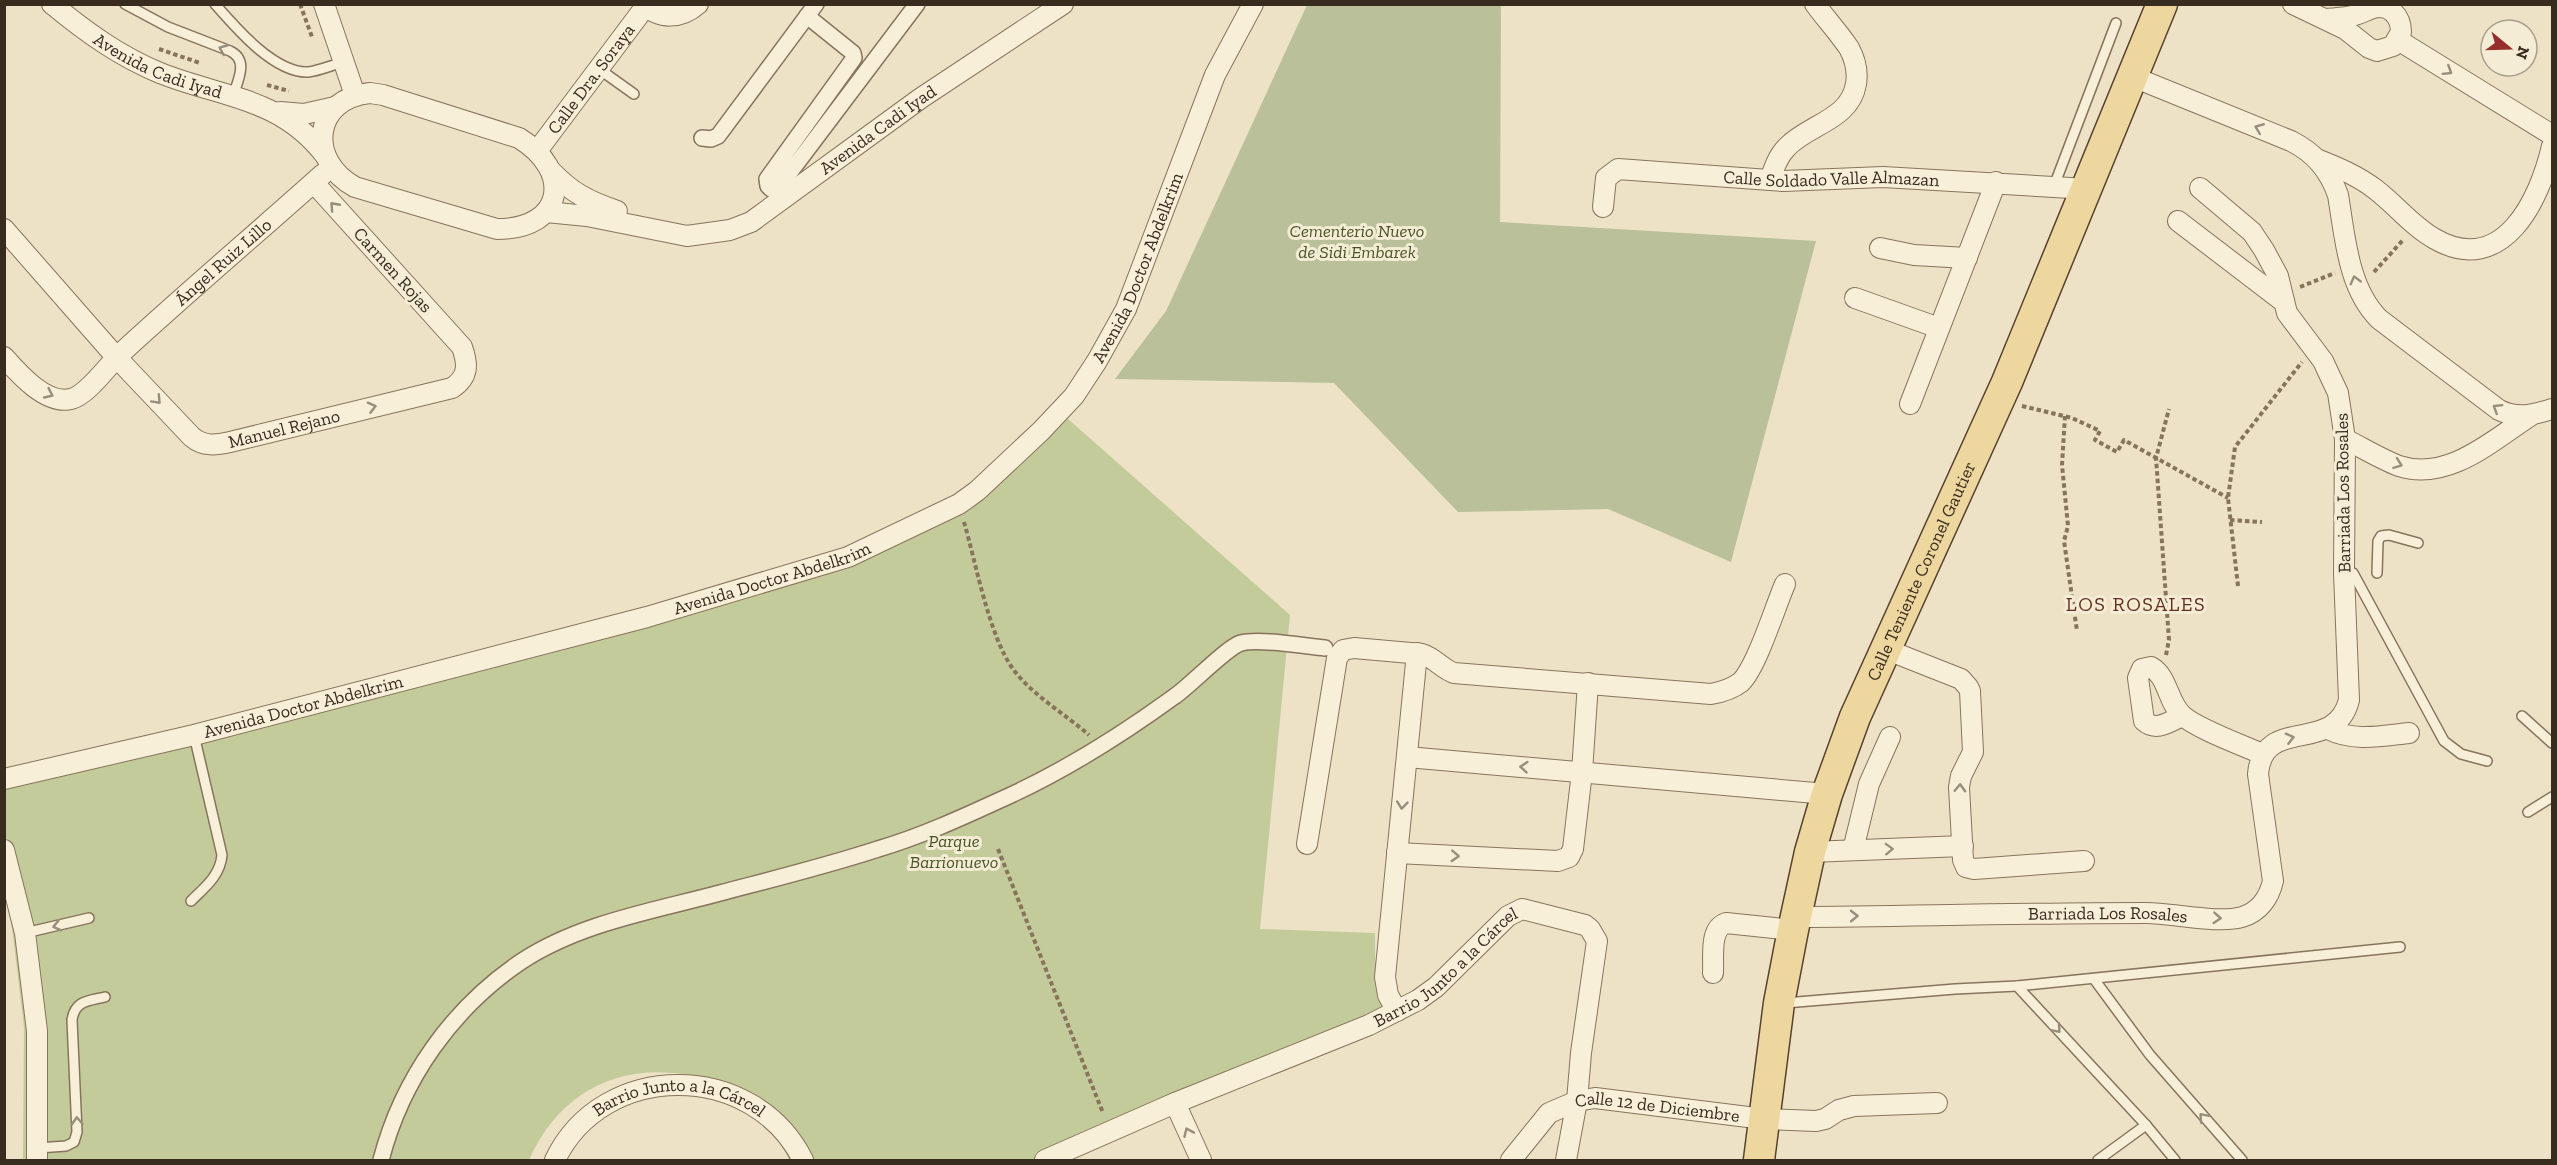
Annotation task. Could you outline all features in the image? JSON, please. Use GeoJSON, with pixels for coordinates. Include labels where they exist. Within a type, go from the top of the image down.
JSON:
{"type":"FeatureCollection","features":[{"type":"Feature","properties":{"kind":"main road","name":"Calle Teniente Coronel Gautier"},"geometry":{"type":"LineString","coordinates":[[1759,1161],[1779,1003],[1810,852],[1827,794],[1855,717],[2007,382],[2163,4]]}},
{"type":"Feature","properties":{"kind":"street","name":"Avenida Cadi Iyad"},"geometry":{"type":"LineString","coordinates":[[52,4],[119,54],[163,74],[274,111],[302,129],[339,177],[355,187],[497,229],[519,227],[546,212],[587,216],[687,236],[730,230],[751,222],[921,98],[1063,4]]}},
{"type":"Feature","properties":{"kind":"street"},"geometry":{"type":"LineString","coordinates":[[324,4],[355,95]]}},
{"type":"Feature","properties":{"kind":"street"},"geometry":{"type":"LineString","coordinates":[[644,6],[655,13],[679,16],[699,4]]}},
{"type":"Feature","properties":{"kind":"street"},"geometry":{"type":"LineString","coordinates":[[702,138],[711,140],[718,136],[811,10],[853,53],[854,58],[767,179],[771,189],[778,187],[917,4]]}},
{"type":"Feature","properties":{"kind":"street","name":"Avenida Doctor Abdelkrim"},"geometry":{"type":"LineString","coordinates":[[4,779],[194,735],[647,618],[848,557],[959,504],[977,491],[1041,431],[1074,396],[1097,361],[1126,309],[1215,75],[1252,4]]}},
{"type":"Feature","properties":{"kind":"street"},"geometry":{"type":"LineString","coordinates":[[1770,180],[1779,157],[1787,147],[1841,112],[1856,87],[1856,66],[1850,50],[1815,4]]}},
{"type":"Feature","properties":{"kind":"street"},"geometry":{"type":"LineString","coordinates":[[2293,4],[2326,19],[2377,51],[2385,50],[2398,40],[2401,23],[2394,7],[2373,8],[2365,12],[2326,19]]}},
{"type":"Feature","properties":{"kind":"street","name":"Calle Dra. Soraya"},"geometry":{"type":"LineString","coordinates":[[537,151],[644,6]]}},
{"type":"Feature","properties":{"kind":"street"},"geometry":{"type":"LineString","coordinates":[[2362,42],[2358,27],[2365,12]]}},
{"type":"Feature","properties":{"kind":"street"},"geometry":{"type":"LineString","coordinates":[[2398,40],[2553,135]]}},
{"type":"Feature","properties":{"kind":"street"},"geometry":{"type":"LineString","coordinates":[[2132,76],[2291,141],[2318,160],[2360,179],[2433,238],[2445,244],[2471,249],[2498,242],[2519,224],[2539,188],[2553,146]]}},
{"type":"Feature","properties":{"kind":"street"},"geometry":{"type":"LineString","coordinates":[[329,162],[322,147],[322,130],[336,107],[355,95],[383,94],[519,138],[537,151],[550,170],[555,189],[554,199],[546,212]]}},
{"type":"Feature","properties":{"kind":"street","name":"Avenida Cadi Iyad"},"geometry":{"type":"LineString","coordinates":[[274,111],[304,114],[336,107]]}},
{"type":"Feature","properties":{"kind":"street"},"geometry":{"type":"LineString","coordinates":[[2318,160],[2326,170],[2338,195],[2355,284],[2369,310],[2499,410],[2518,416],[2530,416]]}},
{"type":"Feature","properties":{"kind":"street","name":"Ángel Ruiz Lillo"},"geometry":{"type":"LineString","coordinates":[[4,357],[32,384],[49,395],[64,400],[77,397],[117,357],[314,183],[329,162]]}},
{"type":"Feature","properties":{"kind":"street","name":"Calle Soldado Valle Almazan"},"geometry":{"type":"LineString","coordinates":[[1603,207],[1606,178],[1618,169],[1770,180],[1883,177],[2088,189]]}},
{"type":"Feature","properties":{"kind":"street","name":"Avenida Cadi Iyad"},"geometry":{"type":"LineString","coordinates":[[550,170],[568,188],[588,201],[687,236]]}},
{"type":"Feature","properties":{"kind":"street"},"geometry":{"type":"LineString","coordinates":[[1910,404],[1996,182]]}},
{"type":"Feature","properties":{"kind":"street","name":"Carmen Rojas"},"geometry":{"type":"LineString","coordinates":[[314,183],[462,347],[467,361]]}},
{"type":"Feature","properties":{"kind":"street","name":"Barriada Los Rosales"},"geometry":{"type":"LineString","coordinates":[[2200,188],[2258,241],[2278,276],[2284,302],[2294,325],[2323,361],[2338,393],[2345,439],[2344,573],[2350,691],[2343,717],[2328,729]]}},
{"type":"Feature","properties":{"kind":"street"},"geometry":{"type":"LineString","coordinates":[[2178,221],[2284,302]]}},
{"type":"Feature","properties":{"kind":"street","name":"Manuel Rejano"},"geometry":{"type":"LineString","coordinates":[[4,229],[117,357],[192,437],[209,445],[230,442],[452,388],[463,378],[467,361]]}},
{"type":"Feature","properties":{"kind":"street"},"geometry":{"type":"LineString","coordinates":[[1880,248],[1914,255],[1967,258]]}},
{"type":"Feature","properties":{"kind":"street"},"geometry":{"type":"LineString","coordinates":[[1855,298],[1939,328]]}},
{"type":"Feature","properties":{"kind":"street"},"geometry":{"type":"LineString","coordinates":[[2345,439],[2400,466],[2436,468],[2469,456],[2530,416],[2553,409]]}},
{"type":"Feature","properties":{"kind":"street"},"geometry":{"type":"LineString","coordinates":[[1307,844],[1340,654],[1343,650],[1354,648],[1417,653],[1429,656],[1447,671],[1454,673],[1711,694],[1730,689],[1739,683],[1749,671],[1785,584]]}},
{"type":"Feature","properties":{"kind":"street"},"geometry":{"type":"LineString","coordinates":[[381,1161],[395,1116],[406,1091],[435,1045],[486,988],[525,959],[559,941],[605,924],[882,848],[1021,791],[1102,745],[1177,695],[1237,644],[1251,642],[1325,648]]}},
{"type":"Feature","properties":{"kind":"street"},"geometry":{"type":"LineString","coordinates":[[1885,649],[1961,679],[1970,691],[1973,752],[1960,776],[1959,787],[1964,864],[1970,869],[2084,861]]}},
{"type":"Feature","properties":{"kind":"street"},"geometry":{"type":"LineString","coordinates":[[1397,1011],[1388,995],[1385,978],[1417,653]]}},
{"type":"Feature","properties":{"kind":"street"},"geometry":{"type":"LineString","coordinates":[[2182,716],[2154,727],[2144,721],[2139,673],[2146,667],[2157,671],[2171,702],[2182,716],[2262,754],[2276,742],[2328,729],[2343,735],[2362,738],[2409,734]]}},
{"type":"Feature","properties":{"kind":"street"},"geometry":{"type":"LineString","coordinates":[[1397,853],[1564,860],[1573,849],[1582,772],[1588,684]]}},
{"type":"Feature","properties":{"kind":"street"},"geometry":{"type":"LineString","coordinates":[[1853,850],[1869,784],[1890,737]]}},
{"type":"Feature","properties":{"kind":"street","name":"Barriada Los Rosales"},"geometry":{"type":"LineString","coordinates":[[1713,973],[1715,934],[1720,925],[1726,923],[2150,913],[2240,918],[2265,901],[2273,881],[2258,774],[2262,754]]}},
{"type":"Feature","properties":{"kind":"street"},"geometry":{"type":"LineString","coordinates":[[1407,757],[1827,794]]}},
{"type":"Feature","properties":{"kind":"street"},"geometry":{"type":"LineString","coordinates":[[1810,852],[1963,846]]}},
{"type":"Feature","properties":{"kind":"street"},"geometry":{"type":"LineString","coordinates":[[4,850],[12,915],[25,933],[38,1032],[38,1154]]}},
{"type":"Feature","properties":{"kind":"street","name":"Barrio Junto a la Cárcel"},"geometry":{"type":"LineString","coordinates":[[1045,1161],[1175,1103],[1340,1037],[1397,1011],[1436,987],[1512,912],[1522,909],[1585,926],[1594,935],[1597,948],[1581,1053],[1577,1101]]}},
{"type":"Feature","properties":{"kind":"street","name":"Barrio Junto a la Cárcel"},"geometry":{"type":"LineString","coordinates":[[555,1161],[570,1137],[582,1124],[610,1104],[642,1091],[682,1084],[721,1090],[756,1106],[782,1129],[803,1161]]}},
{"type":"Feature","properties":{"kind":"street","name":"Calle 12 de Diciembre"},"geometry":{"type":"LineString","coordinates":[[1566,1161],[1577,1101],[1595,1098],[1764,1119],[1816,1121],[1826,1119],[1839,1110],[1854,1106],[1937,1103]]}},
{"type":"Feature","properties":{"kind":"street"},"geometry":{"type":"LineString","coordinates":[[1511,1161],[1549,1113],[1577,1101]]}},
{"type":"Feature","properties":{"kind":"street"},"geometry":{"type":"LineString","coordinates":[[1175,1103],[1201,1161]]}},
{"type":"Feature","properties":{"kind":"lane"},"geometry":{"type":"LineString","coordinates":[[125,4],[168,27],[230,51],[238,57],[242,65],[233,96]]}},
{"type":"Feature","properties":{"kind":"lane"},"geometry":{"type":"LineString","coordinates":[[215,4],[245,37],[284,66],[307,72],[344,62]]}},
{"type":"Feature","properties":{"kind":"lane"},"geometry":{"type":"LineString","coordinates":[[2054,186],[2116,24]]}},
{"type":"Feature","properties":{"kind":"lane"},"geometry":{"type":"LineString","coordinates":[[599,69],[634,94]]}},
{"type":"Feature","properties":{"kind":"lane"},"geometry":{"type":"LineString","coordinates":[[2377,573],[2378,541],[2381,536],[2389,535],[2418,543]]}},
{"type":"Feature","properties":{"kind":"lane"},"geometry":{"type":"LineString","coordinates":[[2353,573],[2444,741],[2461,754],[2487,761]]}},
{"type":"Feature","properties":{"kind":"lane"},"geometry":{"type":"LineString","coordinates":[[2522,716],[2553,743]]}},
{"type":"Feature","properties":{"kind":"lane"},"geometry":{"type":"LineString","coordinates":[[191,902],[215,878],[221,867],[222,855],[194,735]]}},
{"type":"Feature","properties":{"kind":"lane"},"geometry":{"type":"LineString","coordinates":[[2528,812],[2553,797]]}},
{"type":"Feature","properties":{"kind":"lane"},"geometry":{"type":"LineString","coordinates":[[25,933],[89,918]]}},
{"type":"Feature","properties":{"kind":"lane"},"geometry":{"type":"LineString","coordinates":[[1779,1003],[2017,986],[2400,947]]}},
{"type":"Feature","properties":{"kind":"lane"},"geometry":{"type":"LineString","coordinates":[[2094,979],[2150,1055],[2242,1161]]}},
{"type":"Feature","properties":{"kind":"lane"},"geometry":{"type":"LineString","coordinates":[[2017,986],[2146,1125],[2175,1161]]}},
{"type":"Feature","properties":{"kind":"lane"},"geometry":{"type":"LineString","coordinates":[[38,1154],[74,1142],[77,1132],[72,1020],[74,1010],[81,1003],[105,997]]}},
{"type":"Feature","properties":{"kind":"lane"},"geometry":{"type":"LineString","coordinates":[[2098,1161],[2146,1125]]}},
{"type":"Feature","properties":{"kind":"path"},"geometry":{"type":"LineString","coordinates":[[2238,586],[2228,498],[2235,447],[2313,347]]}},
{"type":"Feature","properties":{"kind":"path"},"geometry":{"type":"LineString","coordinates":[[2020,406],[2065,416],[2100,431],[2095,440],[2117,452],[2124,440],[2228,498]]}},
{"type":"Feature","properties":{"kind":"path"},"geometry":{"type":"LineString","coordinates":[[2157,671],[2165,658],[2169,640],[2156,458],[2169,409]]}},
{"type":"Feature","properties":{"kind":"path"},"geometry":{"type":"LineString","coordinates":[[2065,416],[2062,465],[2068,526],[2064,541],[2077,631]]}},
{"type":"Feature","properties":{"kind":"path"},"geometry":{"type":"LineString","coordinates":[[959,504],[994,630],[1006,657],[1023,681],[1102,745]]}},
{"type":"Feature","properties":{"kind":"path"},"geometry":{"type":"LineString","coordinates":[[2230,520],[2262,522]]}},
{"type":"Feature","properties":{"kind":"path"},"geometry":{"type":"LineString","coordinates":[[998,849],[1111,1132]]}},
{"type":"Feature","properties":{"kind":"green space","name":"Cementerio Nuevo de Sidi Embarek"},"geometry":{"type":"Polygon","coordinates":[[[1307,5],[1501,5],[1500,222],[1816,241],[1731,562],[1608,509],[1458,512],[1334,383],[1115,379],[1166,311],[1307,5]]]}},
{"type":"Feature","properties":{"kind":"green space","name":"Parque Barrionuevo"},"geometry":{"type":"Polygon","coordinates":[[[1059,411],[1290,615],[1260,929],[1375,933],[1375,955],[1379,979],[1397,1005],[1031,1160],[789,1160],[767,1121],[743,1097],[707,1079],[663,1072],[614,1079],[593,1088],[573,1101],[556,1117],[541,1137],[529,1160],[23,1160],[24,1027],[12,928],[5,894],[4,781],[525,649],[932,521],[1059,411]]]}},
{"type":"Feature","properties":{"kind":"district","name":"LOS ROSALES"},"geometry":{"type":"Point","coordinates":[2136,604]}}]}
